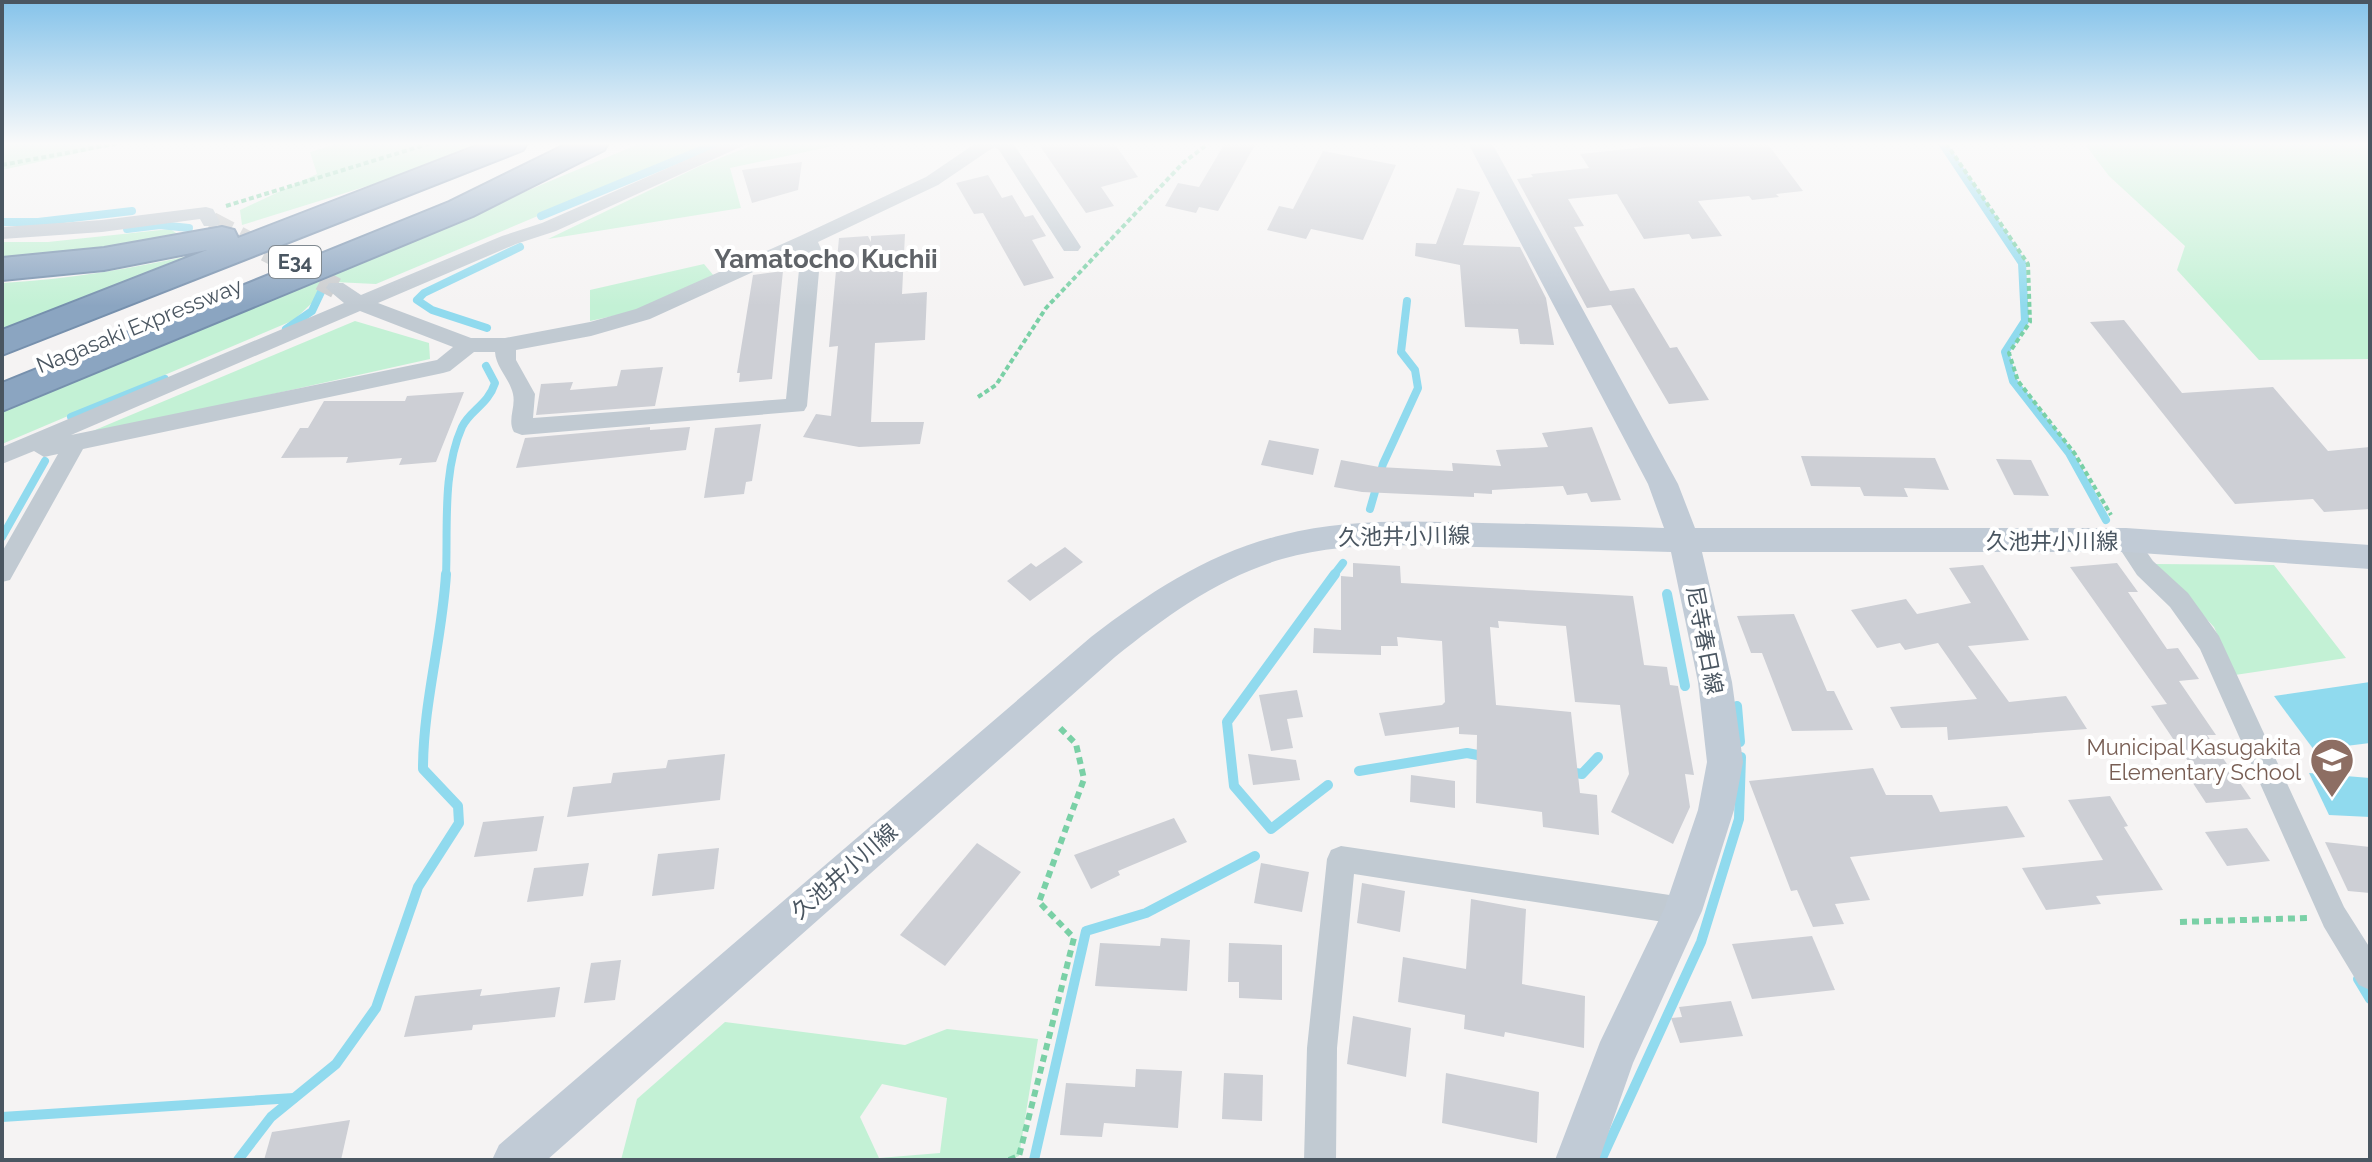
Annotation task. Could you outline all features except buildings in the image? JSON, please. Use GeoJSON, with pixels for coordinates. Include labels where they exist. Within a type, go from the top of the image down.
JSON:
{"type":"FeatureCollection","features":[{"type":"Feature","properties":{"kind":"highway"},"geometry":{"type":"LineString","coordinates":[[2,269],[104,259],[203,241],[285,221],[356,197]]}},
{"type":"Feature","properties":{"kind":"highway","name":"Nagasaki Expressway"},"geometry":{"type":"LineString","coordinates":[[2,343],[372,197]]}},
{"type":"Feature","properties":{"kind":"highway","name":"Nagasaki Expressway"},"geometry":{"type":"LineString","coordinates":[[2,379],[453,197]]}},
{"type":"Feature","properties":{"kind":"highway"},"geometry":{"type":"LineString","coordinates":[[2,398],[485,197]]}},
{"type":"Feature","properties":{"kind":"street"},"geometry":{"type":"LineString","coordinates":[[5,455],[509,240],[549,227],[617,197]]}},
{"type":"Feature","properties":{"kind":"street"},"geometry":{"type":"LineString","coordinates":[[336,288],[360,304],[469,345],[505,345],[591,329],[643,314],[898,197]]}},
{"type":"Feature","properties":{"kind":"street"},"geometry":{"type":"LineString","coordinates":[[1039,197],[1071,247]]}},
{"type":"Feature","properties":{"kind":"street","name":"尼寺春日線"},"geometry":{"type":"LineString","coordinates":[[1509,197],[1663,484],[1684,540],[1715,682],[1725,762],[1716,810],[1683,911],[1615,1057],[1577,1160]]}},
{"type":"Feature","properties":{"kind":"street"},"geometry":{"type":"LineString","coordinates":[[2,233],[208,217]]}},
{"type":"Feature","properties":{"kind":"street"},"geometry":{"type":"LineString","coordinates":[[505,345],[506,360],[524,394],[522,427],[796,406],[811,249],[807,240]]}},
{"type":"Feature","properties":{"kind":"street"},"geometry":{"type":"LineString","coordinates":[[5,455],[74,445],[443,366],[469,345]]}},
{"type":"Feature","properties":{"kind":"street"},"geometry":{"type":"LineString","coordinates":[[2,573],[74,445]]}},
{"type":"Feature","properties":{"kind":"street","name":"久池井小川線"},"geometry":{"type":"LineString","coordinates":[[514,1160],[1103,647],[1163,600],[1238,562],[1281,547],[1335,536],[1411,533],[1684,540],[2126,540],[2370,557]]}},
{"type":"Feature","properties":{"kind":"street"},"geometry":{"type":"LineString","coordinates":[[2126,540],[2145,568],[2179,600],[2210,643],[2334,917],[2370,975]]}},
{"type":"Feature","properties":{"kind":"street"},"geometry":{"type":"LineString","coordinates":[[1320,1160],[1322,1048],[1341,859],[1683,911]]}},
{"type":"Feature","properties":{"kind":"path"},"geometry":{"type":"LineString","coordinates":[[208,217],[268,197]]}},
{"type":"Feature","properties":{"kind":"path"},"geometry":{"type":"LineString","coordinates":[[978,397],[996,385],[1046,308],[1151,197]]}},
{"type":"Feature","properties":{"kind":"path"},"geometry":{"type":"LineString","coordinates":[[1983,197],[2028,264],[2030,322],[2009,353],[2018,381],[2075,454],[2126,540]]}},
{"type":"Feature","properties":{"kind":"path"},"geometry":{"type":"LineString","coordinates":[[1009,1160],[1019,1156],[1074,938],[1039,902],[1084,779],[1076,744],[1053,721],[1029,712]]}},
{"type":"Feature","properties":{"kind":"path"},"geometry":{"type":"LineString","coordinates":[[2180,922],[2312,918]]}},
{"type":"Feature","properties":{"kind":"green space"},"geometry":{"type":"Polygon","coordinates":[[[267,197],[331,197],[242,225],[240,210],[267,197]]]}},
{"type":"Feature","properties":{"kind":"green space"},"geometry":{"type":"Polygon","coordinates":[[[512,197],[583,197],[376,284],[334,282],[294,320],[2,444],[2,411],[512,197]]]}},
{"type":"Feature","properties":{"kind":"green space"},"geometry":{"type":"Polygon","coordinates":[[[635,197],[738,197],[741,208],[548,239],[635,197]]]}},
{"type":"Feature","properties":{"kind":"green space"},"geometry":{"type":"Polygon","coordinates":[[[2132,197],[2370,197],[2370,359],[2259,360],[2177,270],[2185,246],[2132,197]]]}},
{"type":"Feature","properties":{"kind":"green space"},"geometry":{"type":"Polygon","coordinates":[[[170,229],[187,240],[2,259],[2,242],[48,242],[170,229]]]}},
{"type":"Feature","properties":{"kind":"green space"},"geometry":{"type":"Polygon","coordinates":[[[264,238],[2,335],[2,283],[134,267],[264,238]]]}},
{"type":"Feature","properties":{"kind":"green space"},"geometry":{"type":"Polygon","coordinates":[[[704,264],[714,276],[636,311],[590,321],[590,290],[704,264]]]}},
{"type":"Feature","properties":{"kind":"green space"},"geometry":{"type":"Polygon","coordinates":[[[355,321],[429,343],[430,359],[76,438],[355,321]]]}},
{"type":"Feature","properties":{"kind":"green space"},"geometry":{"type":"Polygon","coordinates":[[[2155,564],[2274,565],[2346,658],[2235,675],[2214,627],[2155,564]]]}},
{"type":"Feature","properties":{"kind":"green space"},"geometry":{"type":"Polygon","coordinates":[[[725,1022],[905,1045],[947,1029],[1038,1039],[1019,1156],[1009,1160],[621,1160],[637,1099],[725,1022]],[[882,1084],[860,1117],[879,1158],[940,1153],[947,1098],[882,1084]]]}},
{"type":"Feature","properties":{"kind":"water"},"geometry":{"type":"Polygon","coordinates":[[[2370,682],[2370,743],[2314,750],[2274,696],[2370,682]]]}},
{"type":"Feature","properties":{"kind":"water"},"geometry":{"type":"Polygon","coordinates":[[[2309,773],[2370,778],[2370,817],[2329,815],[2309,773]]]}},
{"type":"Feature","properties":{"kind":"waterway"},"geometry":{"type":"LineString","coordinates":[[541,216],[587,197]]}},
{"type":"Feature","properties":{"kind":"waterway"},"geometry":{"type":"LineString","coordinates":[[1978,197],[2022,263],[2025,321],[2005,352],[2013,381],[2069,453],[2106,520]]}},
{"type":"Feature","properties":{"kind":"waterway"},"geometry":{"type":"LineString","coordinates":[[2,222],[38,222],[132,211]]}},
{"type":"Feature","properties":{"kind":"waterway"},"geometry":{"type":"LineString","coordinates":[[127,229],[160,225],[189,228]]}},
{"type":"Feature","properties":{"kind":"waterway"},"geometry":{"type":"LineString","coordinates":[[487,328],[432,310],[417,300],[424,293],[520,247]]}},
{"type":"Feature","properties":{"kind":"waterway"},"geometry":{"type":"LineString","coordinates":[[286,329],[312,311],[321,292]]}},
{"type":"Feature","properties":{"kind":"waterway"},"geometry":{"type":"LineString","coordinates":[[1370,509],[1383,464],[1418,388],[1415,370],[1401,352],[1407,301]]}},
{"type":"Feature","properties":{"kind":"waterway"},"geometry":{"type":"LineString","coordinates":[[446,576],[451,463],[462,427],[488,397],[495,383],[486,366]]}},
{"type":"Feature","properties":{"kind":"waterway"},"geometry":{"type":"LineString","coordinates":[[71,417],[165,379]]}},
{"type":"Feature","properties":{"kind":"waterway"},"geometry":{"type":"LineString","coordinates":[[2,537],[45,461]]}},
{"type":"Feature","properties":{"kind":"waterway"},"geometry":{"type":"LineString","coordinates":[[1333,576],[1343,563]]}},
{"type":"Feature","properties":{"kind":"waterway"},"geometry":{"type":"LineString","coordinates":[[238,1160],[271,1117],[336,1064],[376,1008],[418,887],[459,823],[458,806],[423,769],[426,720],[446,574]]}},
{"type":"Feature","properties":{"kind":"waterway"},"geometry":{"type":"LineString","coordinates":[[1328,785],[1271,829],[1234,786],[1227,722],[1335,574]]}},
{"type":"Feature","properties":{"kind":"waterway"},"geometry":{"type":"LineString","coordinates":[[1667,594],[1685,686]]}},
{"type":"Feature","properties":{"kind":"waterway"},"geometry":{"type":"LineString","coordinates":[[1737,706],[1740,742]]}},
{"type":"Feature","properties":{"kind":"waterway"},"geometry":{"type":"LineString","coordinates":[[1359,771],[1467,753],[1488,757]]}},
{"type":"Feature","properties":{"kind":"waterway"},"geometry":{"type":"LineString","coordinates":[[1569,772],[1582,774],[1598,757]]}},
{"type":"Feature","properties":{"kind":"waterway"},"geometry":{"type":"LineString","coordinates":[[1601,1160],[1701,942],[1739,819],[1741,757]]}},
{"type":"Feature","properties":{"kind":"waterway"},"geometry":{"type":"LineString","coordinates":[[1034,1160],[1086,931],[1146,913],[1255,856]]}},
{"type":"Feature","properties":{"kind":"waterway"},"geometry":{"type":"LineString","coordinates":[[2358,979],[2370,999]]}},
{"type":"Feature","properties":{"kind":"waterway"},"geometry":{"type":"LineString","coordinates":[[2,1117],[294,1098]]}},
{"type":"Feature","properties":{"kind":"tunnel"},"geometry":{"type":"LineString","coordinates":[[211,222],[336,288]]}},
{"type":"Feature","properties":{"kind":"place","name":"Municipal Kasugakita Elementary School"},"geometry":{"type":"Point","coordinates":[2332,799]}},
{"type":"Feature","properties":{"kind":"district","name":"Yamatocho Kuchii"},"geometry":{"type":"Point","coordinates":[826,259]}}]}
